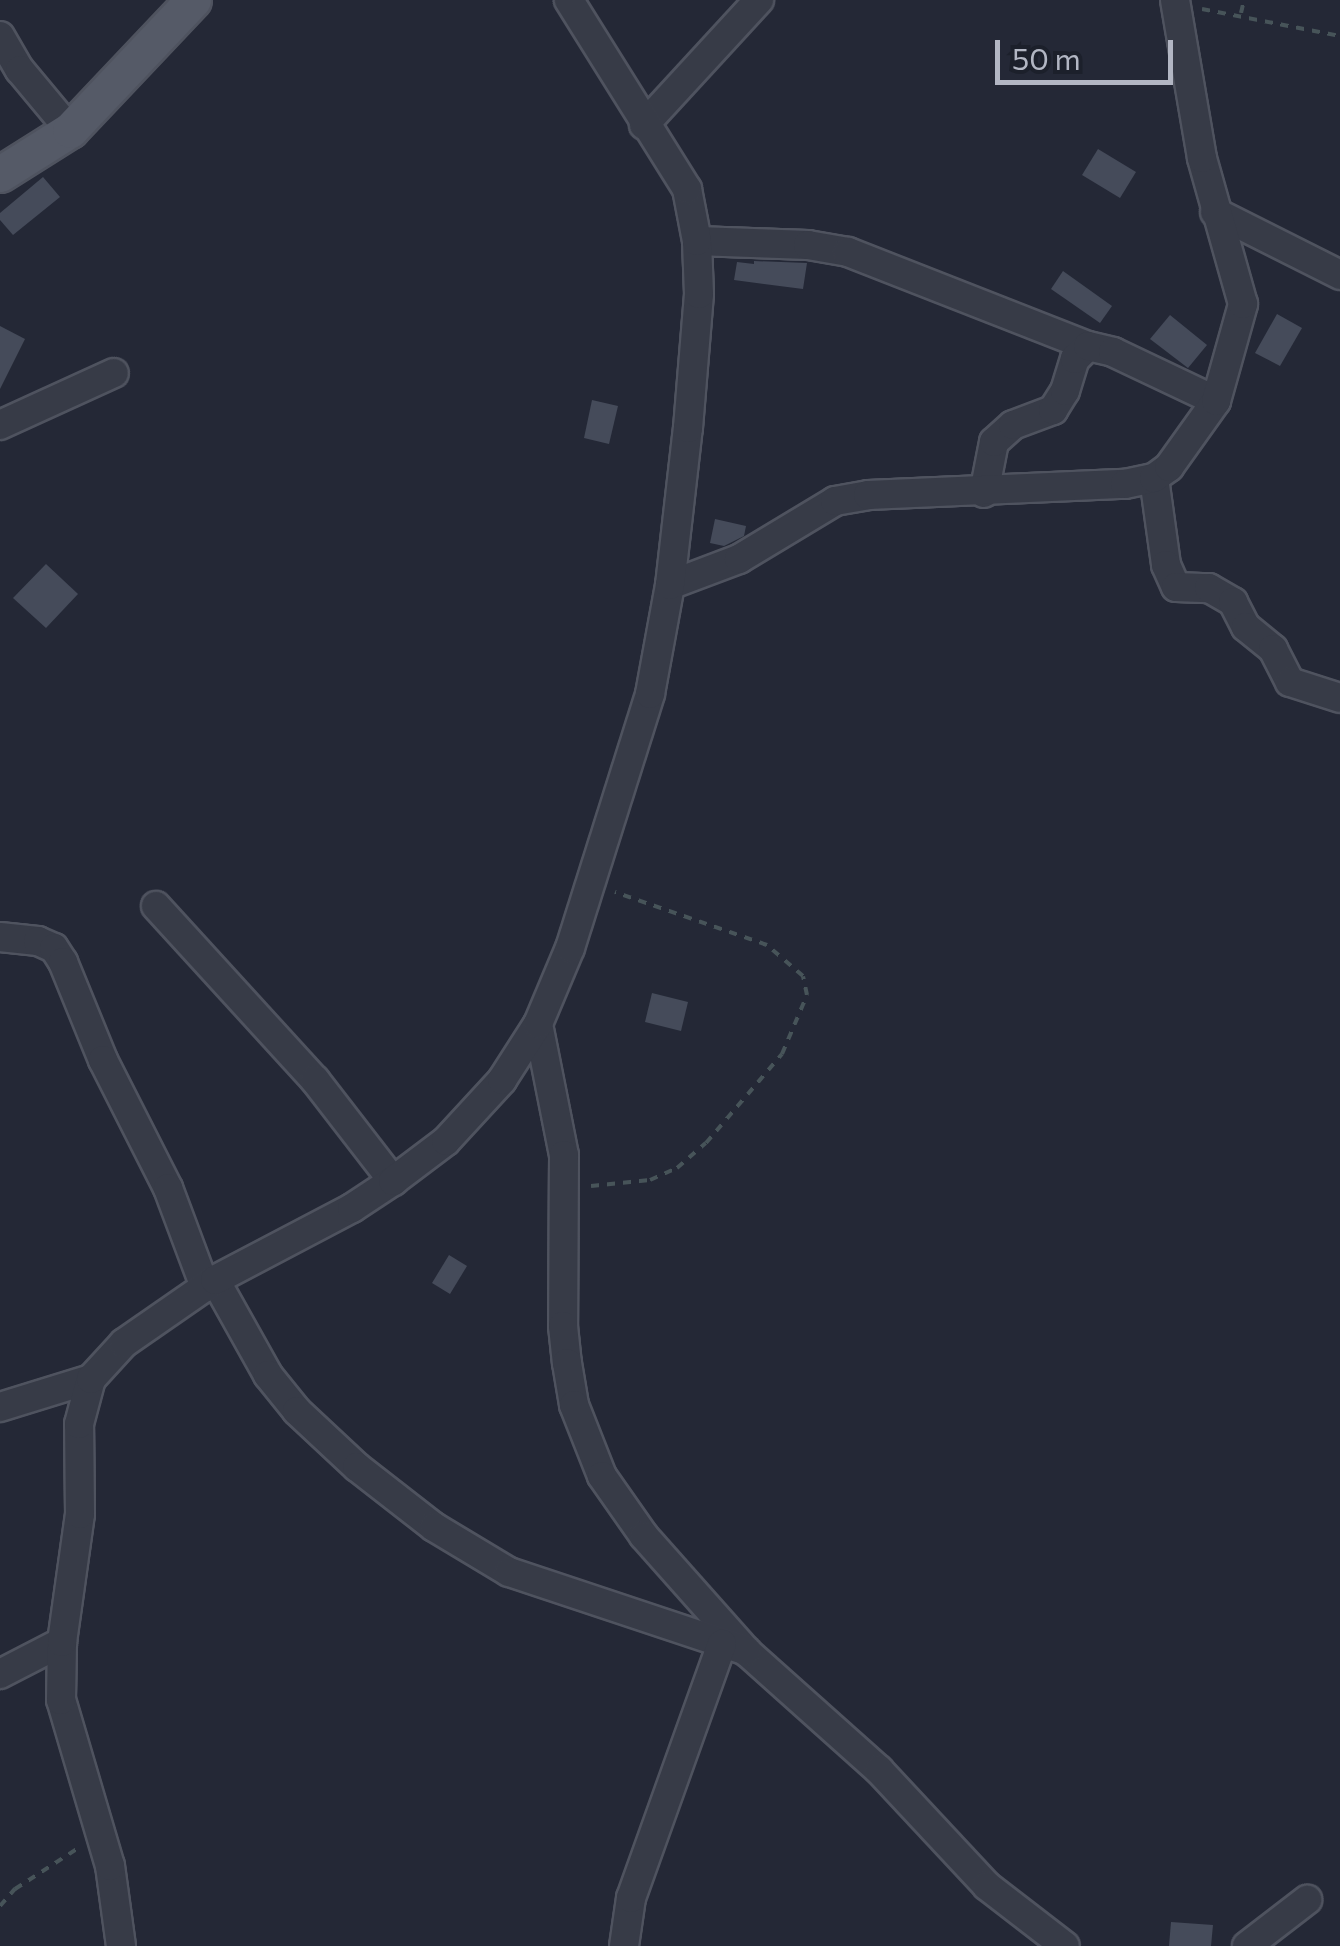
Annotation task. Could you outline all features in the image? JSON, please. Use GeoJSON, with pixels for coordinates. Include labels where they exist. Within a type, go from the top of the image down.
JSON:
{"type":"FeatureCollection","features":[{"type":"Feature","properties":{"kind":"main road"},"geometry":{"type":"LineString","coordinates":[[0,174],[70,130],[193,0]]}},
{"type":"Feature","properties":{"kind":"street"},"geometry":{"type":"LineString","coordinates":[[122,1945],[101,1834],[61,1700],[62,1642],[80,1514],[79,1424],[91,1379],[124,1342],[210,1284],[352,1208],[394,1181],[446,1142],[478,1108],[538,1024],[570,948],[650,694],[670,584],[695,357],[697,241],[688,189],[644,125],[569,0]]}},
{"type":"Feature","properties":{"kind":"street"},"geometry":{"type":"LineString","coordinates":[[644,125],[759,0]]}},
{"type":"Feature","properties":{"kind":"street"},"geometry":{"type":"LineString","coordinates":[[670,584],[739,560],[836,500],[868,495],[984,494],[1154,478],[1182,452],[1216,401],[1243,304],[1215,212],[1176,3]]}},
{"type":"Feature","properties":{"kind":"street"},"geometry":{"type":"LineString","coordinates":[[0,36],[20,70],[70,130]]}},
{"type":"Feature","properties":{"kind":"street"},"geometry":{"type":"LineString","coordinates":[[1215,212],[1340,275]]}},
{"type":"Feature","properties":{"kind":"street"},"geometry":{"type":"LineString","coordinates":[[697,241],[808,246],[848,252],[1132,360],[1216,401]]}},
{"type":"Feature","properties":{"kind":"street"},"geometry":{"type":"LineString","coordinates":[[984,494],[999,434],[1053,410],[1065,391],[1075,359],[1088,346]]}},
{"type":"Feature","properties":{"kind":"street"},"geometry":{"type":"LineString","coordinates":[[0,425],[114,373]]}},
{"type":"Feature","properties":{"kind":"street"},"geometry":{"type":"LineString","coordinates":[[1154,478],[1166,565],[1176,587],[1208,588],[1233,602],[1246,627],[1273,649],[1290,682],[1340,698]]}},
{"type":"Feature","properties":{"kind":"street"},"geometry":{"type":"LineString","coordinates":[[156,906],[315,1080],[394,1181]]}},
{"type":"Feature","properties":{"kind":"street"},"geometry":{"type":"LineString","coordinates":[[0,937],[38,941],[54,948],[64,962],[103,1060],[168,1188],[210,1284],[268,1375],[297,1412],[357,1467],[434,1528],[509,1572],[735,1648]]}},
{"type":"Feature","properties":{"kind":"street"},"geometry":{"type":"LineString","coordinates":[[538,1024],[567,1188],[563,1326],[574,1405],[586,1441],[632,1521],[735,1648],[879,1770],[987,1886],[1065,1946]]}},
{"type":"Feature","properties":{"kind":"street"},"geometry":{"type":"LineString","coordinates":[[0,1407],[91,1379]]}},
{"type":"Feature","properties":{"kind":"street"},"geometry":{"type":"LineString","coordinates":[[0,1674],[62,1642]]}},
{"type":"Feature","properties":{"kind":"street"},"geometry":{"type":"LineString","coordinates":[[624,1946],[631,1898],[735,1648]]}},
{"type":"Feature","properties":{"kind":"street"},"geometry":{"type":"LineString","coordinates":[[1247,1946],[1307,1900]]}},
{"type":"Feature","properties":{"kind":"path"},"geometry":{"type":"LineString","coordinates":[[1241,14],[1244,0]]}},
{"type":"Feature","properties":{"kind":"path"},"geometry":{"type":"LineString","coordinates":[[1176,3],[1340,36]]}},
{"type":"Feature","properties":{"kind":"path"},"geometry":{"type":"LineString","coordinates":[[567,1188],[650,1180],[677,1168],[706,1143],[782,1054],[807,995],[803,976],[767,945],[589,882]]}},
{"type":"Feature","properties":{"kind":"path"},"geometry":{"type":"LineString","coordinates":[[0,1906],[14,1889],[101,1834]]}},
{"type":"Feature","properties":{"kind":"building"},"geometry":{"type":"Polygon","coordinates":[[[1098,149],[1136,172],[1120,198],[1082,175],[1098,149]]]}},
{"type":"Feature","properties":{"kind":"building"},"geometry":{"type":"Polygon","coordinates":[[[43,177],[60,197],[13,235],[0,220],[0,213],[43,177]]]}},
{"type":"Feature","properties":{"kind":"building"},"geometry":{"type":"Polygon","coordinates":[[[737,262],[807,263],[803,289],[734,280],[737,262]]]}},
{"type":"Feature","properties":{"kind":"building"},"geometry":{"type":"Polygon","coordinates":[[[1063,271],[1112,306],[1100,323],[1051,289],[1063,271]]]}},
{"type":"Feature","properties":{"kind":"building"},"geometry":{"type":"Polygon","coordinates":[[[1277,314],[1302,328],[1280,366],[1255,353],[1277,314]]]}},
{"type":"Feature","properties":{"kind":"building"},"geometry":{"type":"Polygon","coordinates":[[[1170,315],[1207,345],[1188,368],[1150,339],[1170,315]]]}},
{"type":"Feature","properties":{"kind":"building"},"geometry":{"type":"Polygon","coordinates":[[[0,326],[25,339],[0,389],[0,326]]]}},
{"type":"Feature","properties":{"kind":"building"},"geometry":{"type":"Polygon","coordinates":[[[592,400],[618,406],[609,444],[584,438],[592,400]]]}},
{"type":"Feature","properties":{"kind":"building"},"geometry":{"type":"Polygon","coordinates":[[[715,519],[746,526],[744,536],[724,546],[710,543],[715,519]]]}},
{"type":"Feature","properties":{"kind":"building"},"geometry":{"type":"Polygon","coordinates":[[[46,564],[78,594],[46,628],[13,598],[46,564]]]}},
{"type":"Feature","properties":{"kind":"building"},"geometry":{"type":"Polygon","coordinates":[[[652,993],[688,1002],[681,1031],[645,1022],[652,993]]]}},
{"type":"Feature","properties":{"kind":"building"},"geometry":{"type":"Polygon","coordinates":[[[449,1255],[467,1266],[450,1294],[432,1283],[449,1255]]]}},
{"type":"Feature","properties":{"kind":"building"},"geometry":{"type":"Polygon","coordinates":[[[1171,1922],[1213,1925],[1211,1946],[1169,1946],[1171,1922]]]}}]}
